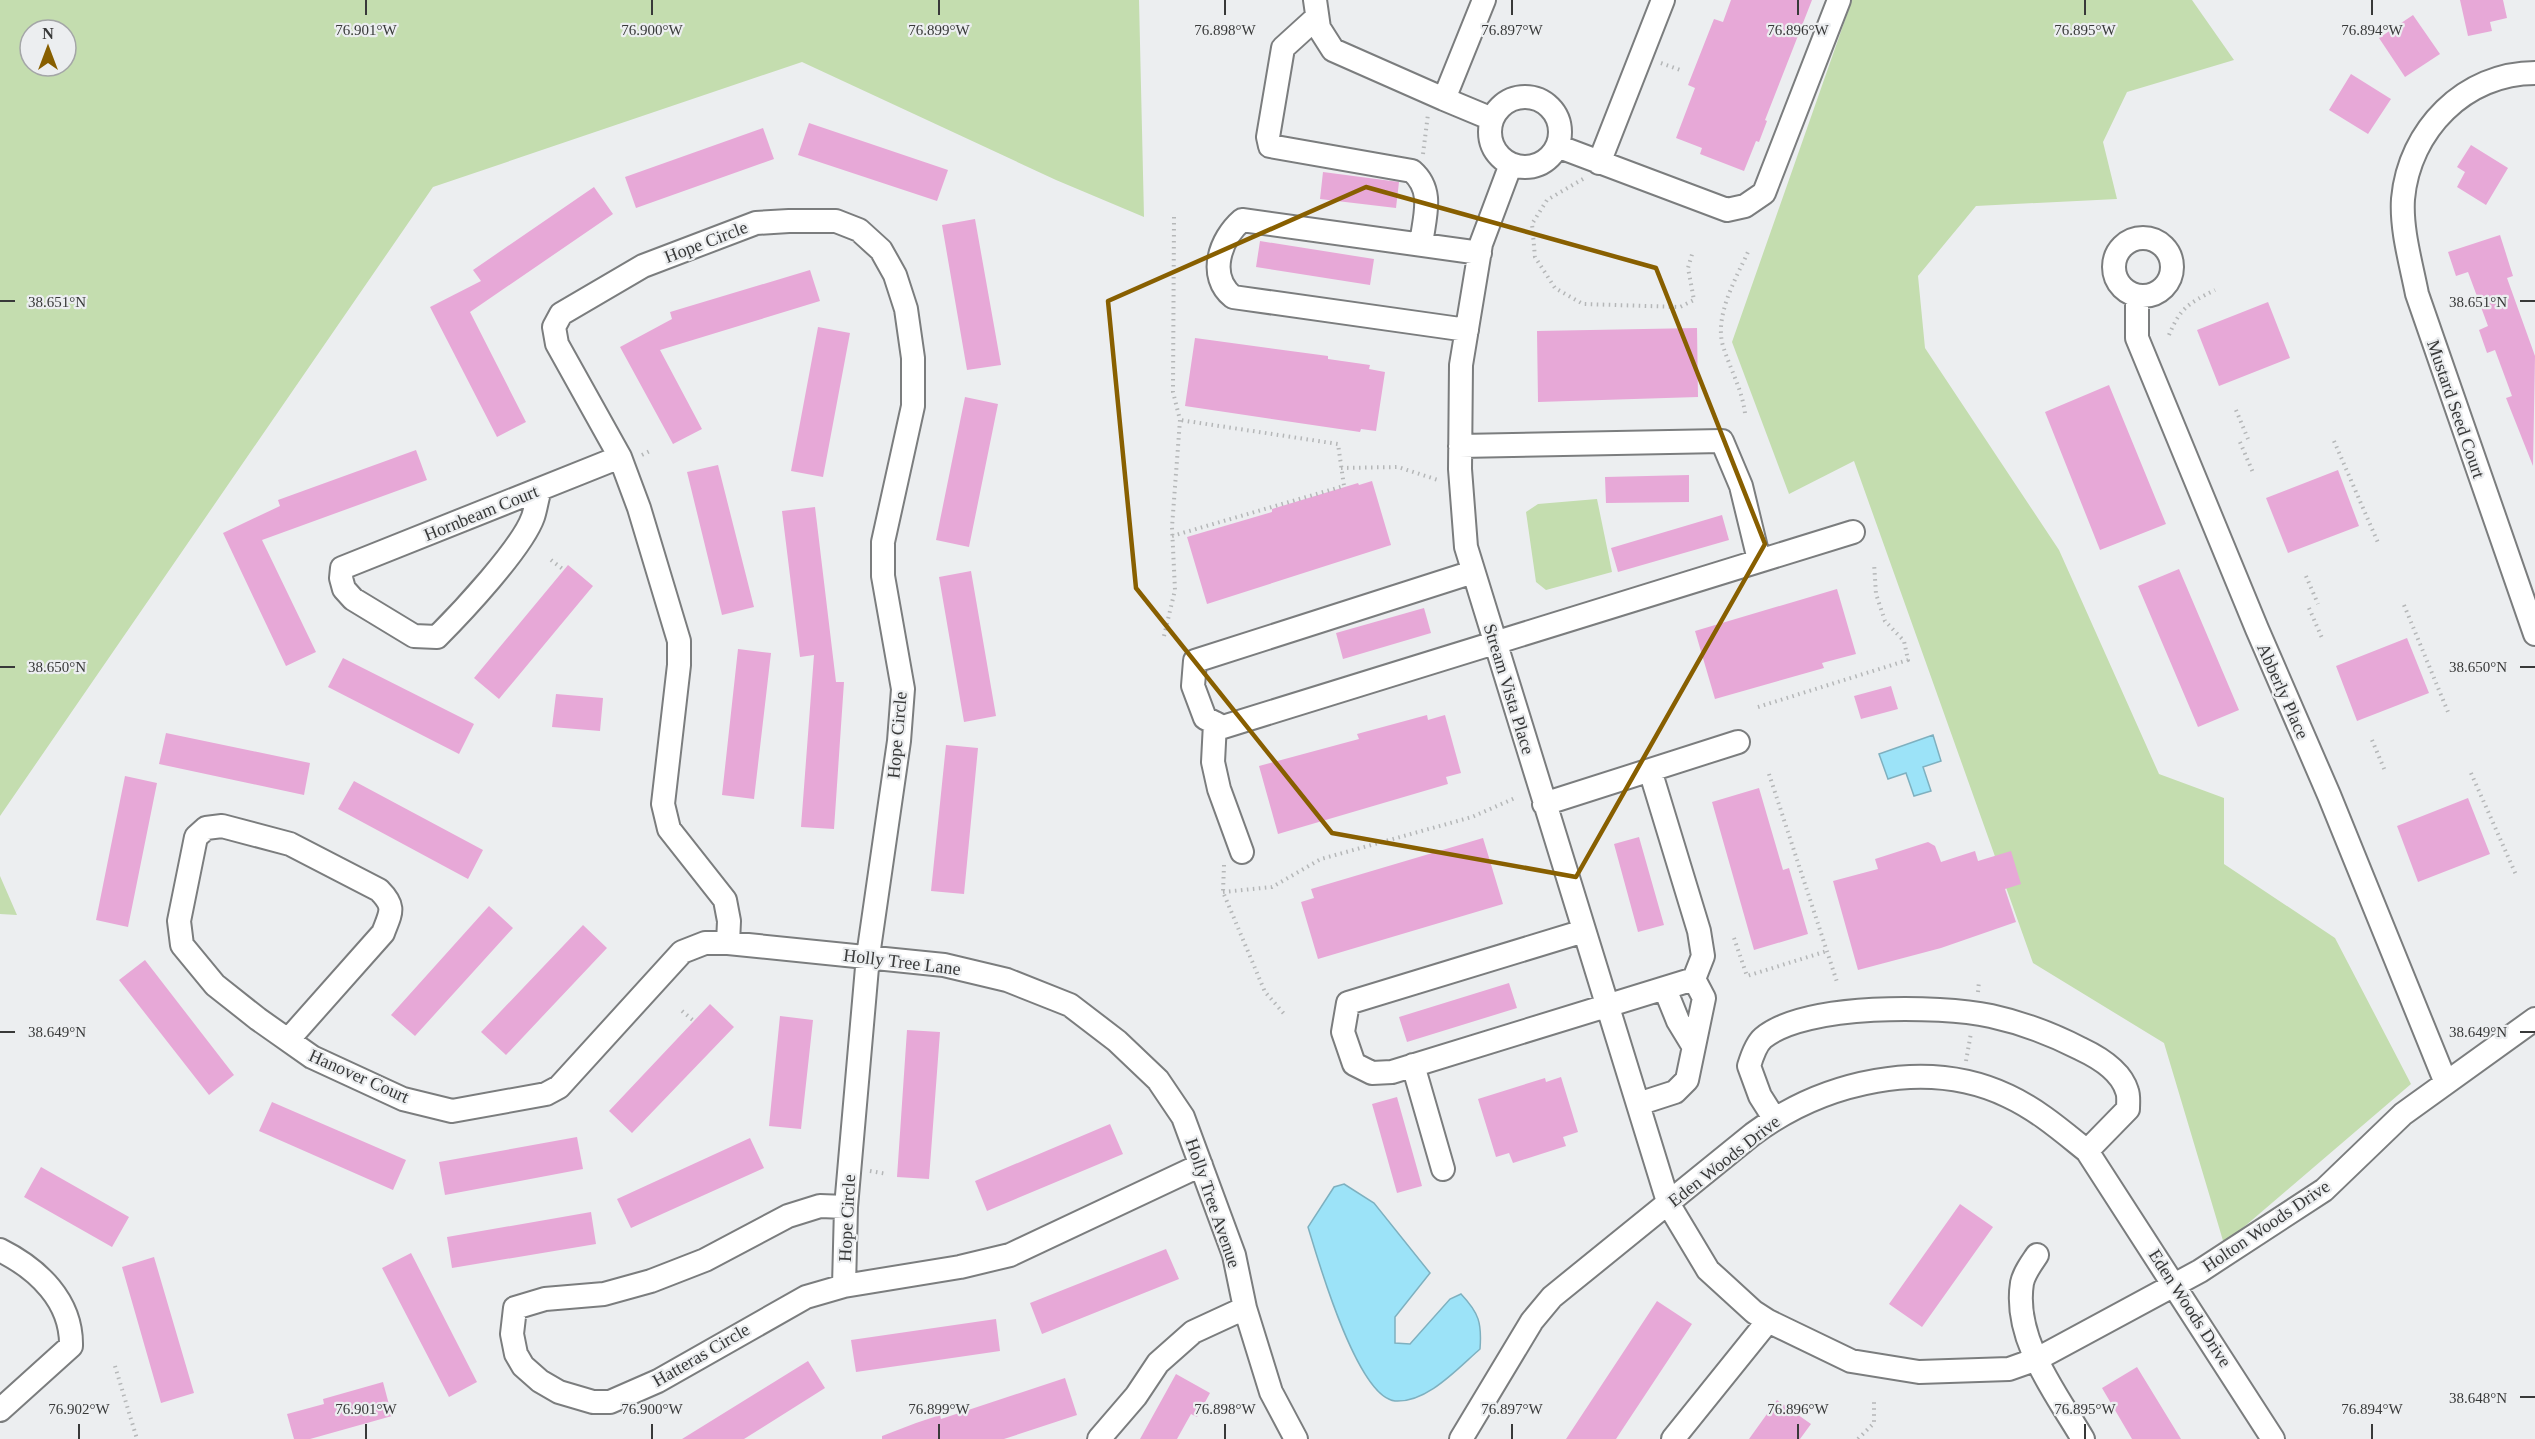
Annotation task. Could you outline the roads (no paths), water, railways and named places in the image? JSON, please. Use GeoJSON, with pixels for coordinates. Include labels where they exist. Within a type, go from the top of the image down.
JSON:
{"type":"FeatureCollection","features":[{"type":"Feature","properties":{"kind":"street"},"geometry":{"type":"LineString","coordinates":[[1436,105],[1484,0]]}},
{"type":"Feature","properties":{"kind":"street"},"geometry":{"type":"LineString","coordinates":[[1593,170],[1663,0]]}},
{"type":"Feature","properties":{"kind":"street"},"geometry":{"type":"LineString","coordinates":[[1557,146],[1593,170],[1727,210],[1746,206],[1764,192],[1839,0]]}},
{"type":"Feature","properties":{"kind":"street"},"geometry":{"type":"LineString","coordinates":[[1316,9],[1325,40],[1333,50],[1436,105],[1492,119]]}},
{"type":"Feature","properties":{"kind":"street"},"geometry":{"type":"LineString","coordinates":[[1316,9],[1283,48],[1268,137],[1270,146],[1412,171],[1423,180],[1427,195],[1421,245]]}},
{"type":"Feature","properties":{"kind":"street","name":"Mustard Seed Court"},"geometry":{"type":"LineString","coordinates":[[2535,73],[2520,73],[2475,86],[2439,113],[2414,154],[2403,199],[2406,243],[2417,294],[2535,634]]}},
{"type":"Feature","properties":{"kind":"street"},"geometry":{"type":"LineString","coordinates":[[1528,97],[1539,100],[1548,106],[1559,124],[1557,146],[1552,154],[1539,164],[1520,166],[1510,164],[1495,150],[1490,130],[1492,119],[1506,102],[1528,97]]}},
{"type":"Feature","properties":{"kind":"street","name":"Stream Vista Place"},"geometry":{"type":"LineString","coordinates":[[1510,164],[1480,253],[1461,365],[1460,446],[1466,547],[1669,1204]]}},
{"type":"Feature","properties":{"kind":"street"},"geometry":{"type":"LineString","coordinates":[[1467,330],[1233,297],[1223,289],[1219,277],[1222,248],[1228,232],[1242,220],[1480,253]]}},
{"type":"Feature","properties":{"kind":"street","name":"Hope Circle"},"geometry":{"type":"LineString","coordinates":[[728,943],[729,921],[725,900],[669,829],[663,804],[679,665],[679,641],[620,457],[557,344],[554,327],[561,314],[643,266],[756,223],[836,221],[859,230],[880,249],[895,275],[906,309],[913,358],[913,405],[883,542],[883,576],[903,689],[896,764],[868,956],[846,1207],[844,1286]]}},
{"type":"Feature","properties":{"kind":"street","name":"Abberly Place"},"geometry":{"type":"LineString","coordinates":[[2137,296],[2138,338],[2257,629],[2329,795],[2446,1083]]}},
{"type":"Feature","properties":{"kind":"street"},"geometry":{"type":"LineString","coordinates":[[1460,446],[1722,441],[1742,486],[1759,560]]}},
{"type":"Feature","properties":{"kind":"street","name":"Hornbeam Court"},"geometry":{"type":"LineString","coordinates":[[540,490],[533,517],[524,534],[460,614],[437,637],[414,636],[352,599],[345,589],[341,578],[342,568],[620,457]]}},
{"type":"Feature","properties":{"kind":"street"},"geometry":{"type":"LineString","coordinates":[[1473,572],[1195,661],[1193,686],[1205,718],[1223,727],[1853,532]]}},
{"type":"Feature","properties":{"kind":"street"},"geometry":{"type":"LineString","coordinates":[[1215,723],[1213,762],[1233,858]]}},
{"type":"Feature","properties":{"kind":"street"},"geometry":{"type":"LineString","coordinates":[[1544,804],[1738,742]]}},
{"type":"Feature","properties":{"kind":"street"},"geometry":{"type":"LineString","coordinates":[[1638,1104],[1675,1092],[1687,1080],[1692,1044],[1704,998],[1694,980],[1703,956],[1699,930],[1650,771]]}},
{"type":"Feature","properties":{"kind":"street","name":"Hanover Court"},"geometry":{"type":"LineString","coordinates":[[288,1041],[383,933],[391,912],[390,901],[380,890],[290,844],[222,826],[206,828],[196,837],[179,921],[182,945],[215,985],[288,1041],[312,1057],[403,1099],[452,1111],[546,1094],[558,1087],[598,1041],[687,948],[705,943],[728,943]]}},
{"type":"Feature","properties":{"kind":"street"},"geometry":{"type":"LineString","coordinates":[[1584,930],[1348,1003],[1343,1032],[1354,1064],[1372,1073],[1392,1072],[1694,980]]}},
{"type":"Feature","properties":{"kind":"street","name":"Holly Tree Lane"},"geometry":{"type":"LineString","coordinates":[[728,943],[944,965],[1007,980],[1070,1005]]}},
{"type":"Feature","properties":{"kind":"street"},"geometry":{"type":"LineString","coordinates":[[1665,989],[1692,1044]]}},
{"type":"Feature","properties":{"kind":"street","name":"Holly Tree Avenue"},"geometry":{"type":"LineString","coordinates":[[1070,1005],[1118,1041],[1158,1080],[1182,1117],[1234,1255],[1245,1308],[1271,1392],[1296,1439]]}},
{"type":"Feature","properties":{"kind":"street"},"geometry":{"type":"LineString","coordinates":[[1774,1118],[1760,1096],[1749,1066],[1762,1039],[1788,1023],[1819,1016],[1899,1009],[1989,1016],[2048,1031],[2094,1055],[2114,1070],[2127,1090],[2128,1109],[2087,1151]]}},
{"type":"Feature","properties":{"kind":"street","name":"Holton Woods Drive"},"geometry":{"type":"LineString","coordinates":[[1669,1204],[1708,1270],[1768,1322],[1851,1361],[1919,1372],[2009,1369],[2037,1359],[2176,1285],[2324,1190],[2403,1114],[2535,1019]]}},
{"type":"Feature","properties":{"kind":"street"},"geometry":{"type":"LineString","coordinates":[[1413,1065],[1443,1169]]}},
{"type":"Feature","properties":{"kind":"street","name":"Eden Woods Drive"},"geometry":{"type":"LineString","coordinates":[[1461,1439],[1532,1321],[1552,1297],[1774,1118],[1812,1099],[1869,1083],[1910,1076],[1950,1078],[2008,1096],[2044,1116],[2087,1151],[2176,1285],[2273,1439]]}},
{"type":"Feature","properties":{"kind":"street","name":"Hatteras Circle"},"geometry":{"type":"LineString","coordinates":[[846,1207],[820,1206],[788,1216],[705,1260],[651,1281],[604,1294],[545,1299],[515,1308],[512,1334],[516,1354],[523,1366],[540,1381],[559,1392],[593,1402],[610,1402],[658,1381],[806,1297],[844,1286],[960,1267],[1010,1255],[1201,1165]]}},
{"type":"Feature","properties":{"kind":"street"},"geometry":{"type":"LineString","coordinates":[[0,1250],[20,1260],[49,1285],[64,1309],[71,1333],[71,1346],[0,1410]]}},
{"type":"Feature","properties":{"kind":"street"},"geometry":{"type":"LineString","coordinates":[[2037,1255],[2022,1281],[2020,1312],[2037,1359],[2083,1439]]}},
{"type":"Feature","properties":{"kind":"street"},"geometry":{"type":"LineString","coordinates":[[1099,1439],[1136,1396],[1158,1363],[1193,1332],[1245,1308]]}},
{"type":"Feature","properties":{"kind":"street"},"geometry":{"type":"LineString","coordinates":[[1673,1439],[1768,1322]]}},
{"type":"Feature","properties":{"kind":"water"},"geometry":{"type":"Polygon","coordinates":[[[1933,735],[1941,761],[1923,767],[1931,791],[1914,796],[1906,773],[1888,779],[1879,754],[1933,735]]]}},
{"type":"Feature","properties":{"kind":"water"},"geometry":{"type":"Polygon","coordinates":[[[1344,1184],[1374,1203],[1430,1273],[1395,1317],[1395,1343],[1410,1344],[1450,1299],[1461,1294],[1478,1319],[1480,1349],[1441,1383],[1419,1397],[1395,1401],[1381,1394],[1367,1377],[1353,1353],[1320,1268],[1308,1227],[1334,1187],[1344,1184]]]}}]}
